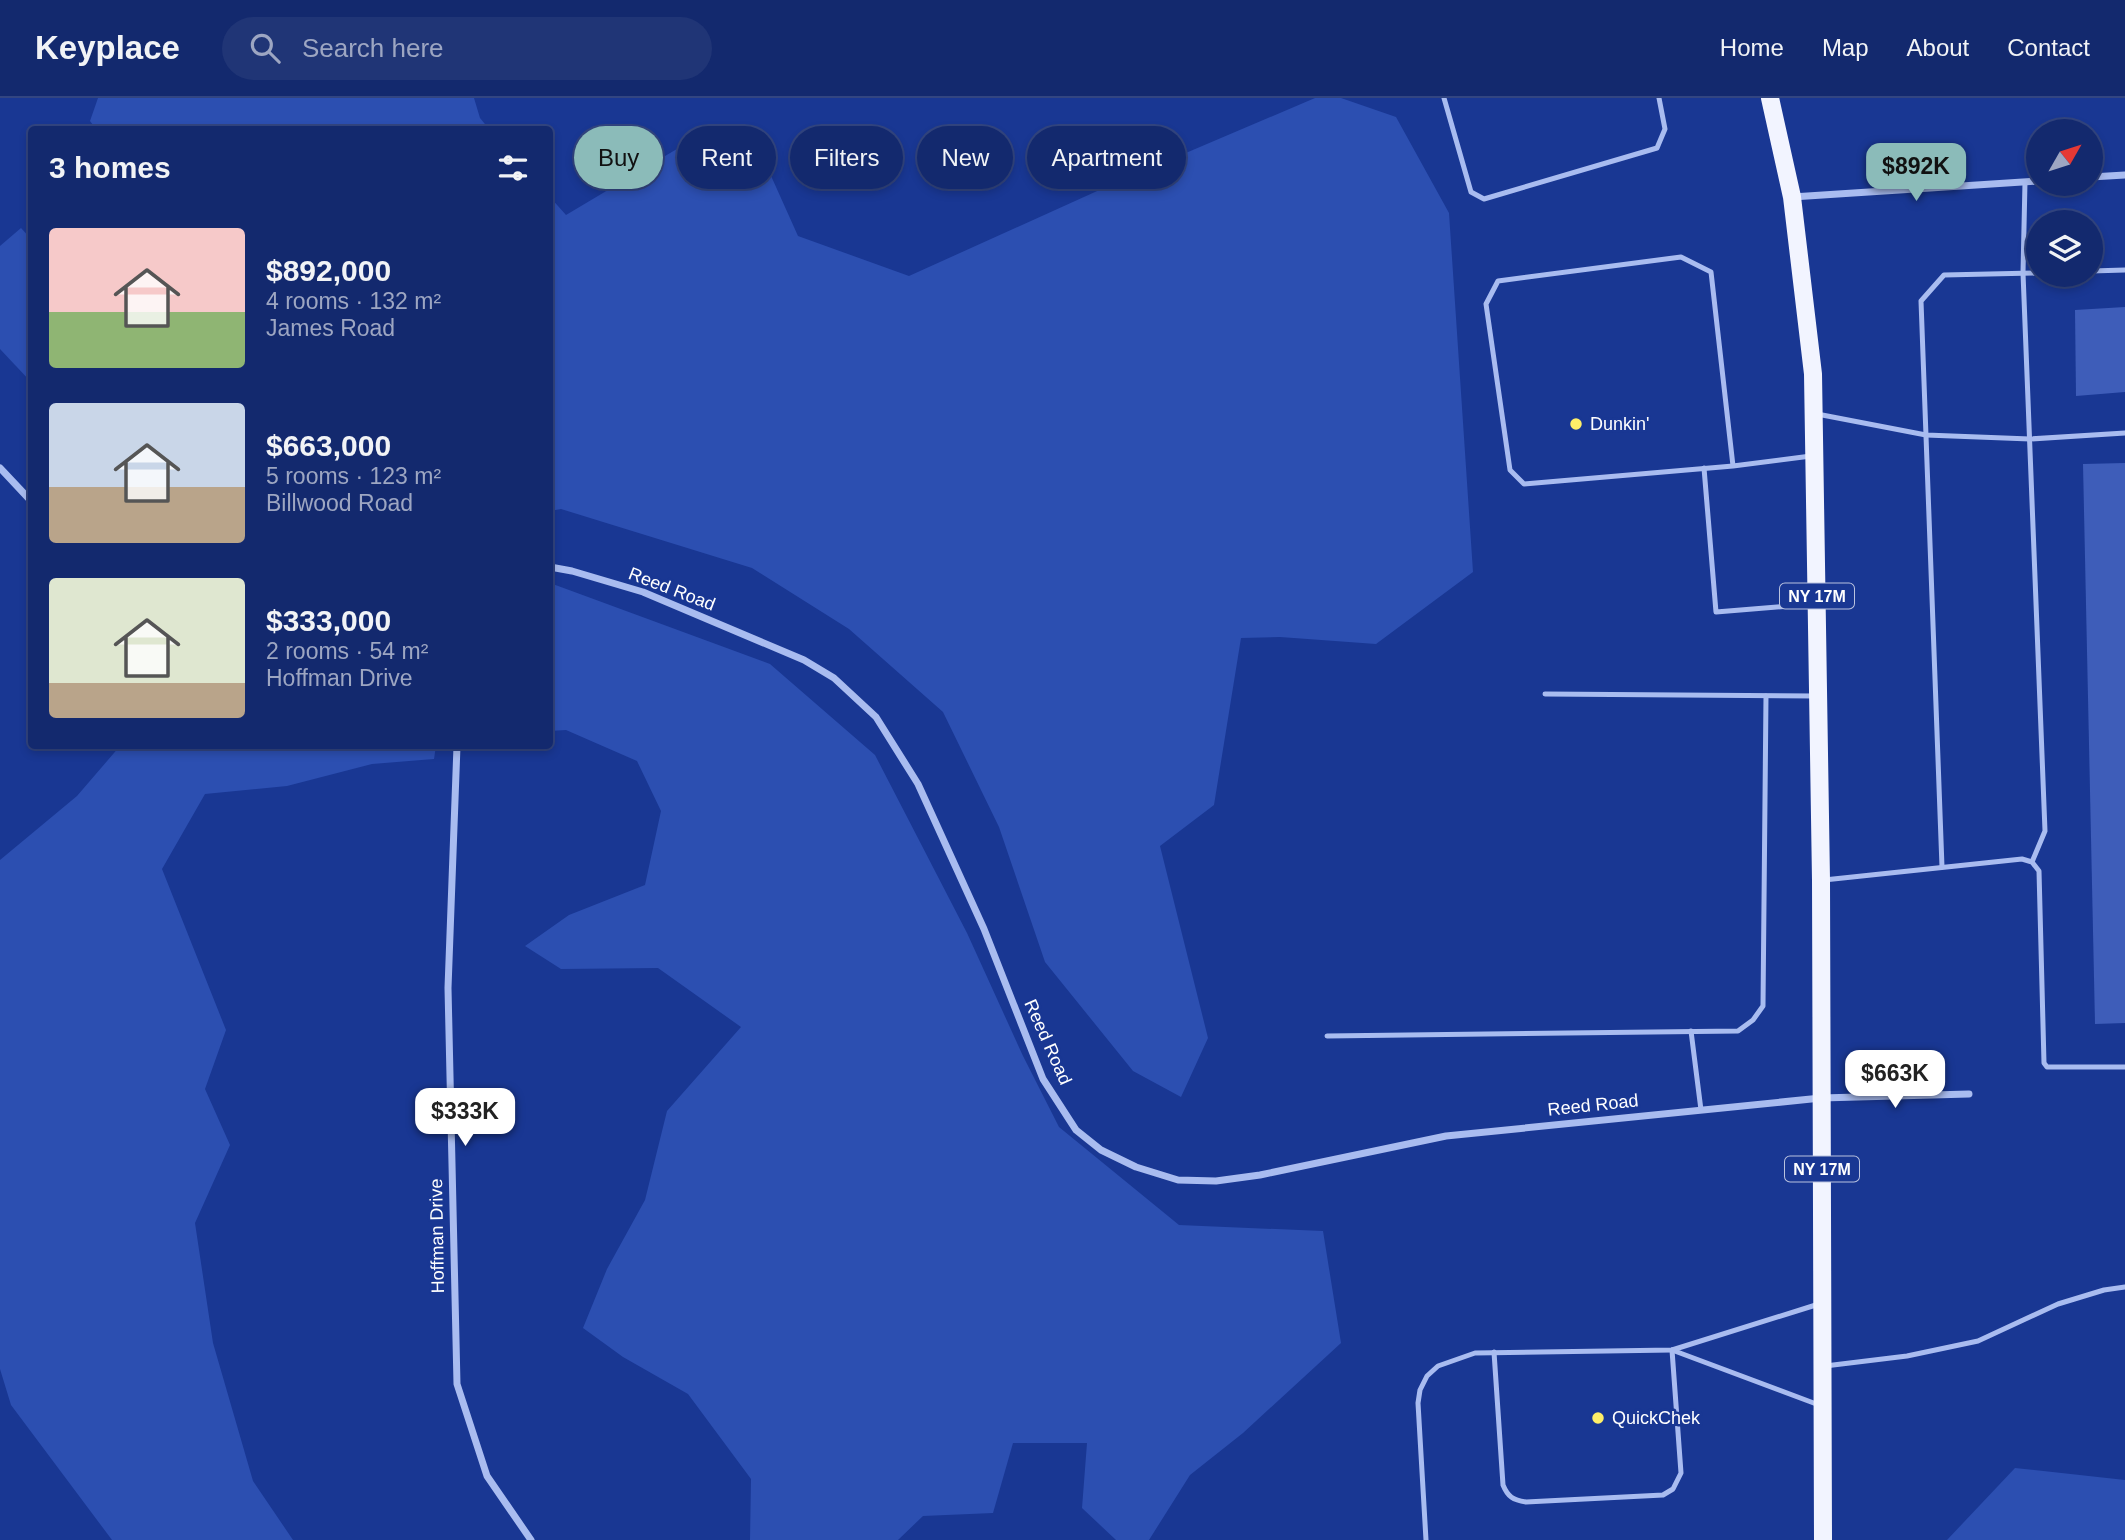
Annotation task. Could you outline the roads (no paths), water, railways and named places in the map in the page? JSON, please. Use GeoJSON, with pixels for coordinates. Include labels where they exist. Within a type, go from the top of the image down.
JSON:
{"type":"FeatureCollection","features":[{"type":"Feature","properties":{"kind":"main road","name":"NY 17M"},"geometry":{"type":"LineString","coordinates":[[1770,98],[1791,197],[1813,374],[1821,880],[1823,1540]]}},
{"type":"Feature","properties":{"kind":"street"},"geometry":{"type":"LineString","coordinates":[[2104,176],[2125,175]]}},
{"type":"Feature","properties":{"kind":"street"},"geometry":{"type":"LineString","coordinates":[[1791,197],[2025,181]]}},
{"type":"Feature","properties":{"kind":"street"},"geometry":{"type":"LineString","coordinates":[[0,468],[28,498]]}},
{"type":"Feature","properties":{"kind":"street","name":"Reed Road"},"geometry":{"type":"LineString","coordinates":[[553,568],[642,592],[804,660],[834,678],[876,717],[918,784],[984,929],[1043,1079],[1076,1130],[1101,1150],[1136,1167],[1178,1180],[1216,1181],[1260,1175],[1446,1136],[1821,1098],[1969,1094]]}},
{"type":"Feature","properties":{"kind":"street","name":"Hoffman Drive"},"geometry":{"type":"LineString","coordinates":[[457,749],[447,988],[457,1384],[487,1476],[531,1540]]}},
{"type":"Feature","properties":{"kind":"lane"},"geometry":{"type":"LineString","coordinates":[[1444,98],[1471,192],[1484,199],[1657,148],[1665,129],[1659,98]]}},
{"type":"Feature","properties":{"kind":"lane"},"geometry":{"type":"LineString","coordinates":[[2025,181],[2024,273],[2045,831],[2032,862]]}},
{"type":"Feature","properties":{"kind":"lane"},"geometry":{"type":"LineString","coordinates":[[1733,466],[1711,272],[1681,257],[1498,281],[1486,304],[1510,470],[1524,484],[1733,466],[1815,455]]}},
{"type":"Feature","properties":{"kind":"lane"},"geometry":{"type":"LineString","coordinates":[[2103,271],[2125,270]]}},
{"type":"Feature","properties":{"kind":"lane"},"geometry":{"type":"LineString","coordinates":[[1942,867],[1921,300],[1944,275],[2024,273]]}},
{"type":"Feature","properties":{"kind":"lane"},"geometry":{"type":"LineString","coordinates":[[1814,413],[1926,435],[2030,439],[2125,433]]}},
{"type":"Feature","properties":{"kind":"lane"},"geometry":{"type":"LineString","coordinates":[[1704,468],[1716,612],[1817,604]]}},
{"type":"Feature","properties":{"kind":"lane"},"geometry":{"type":"LineString","coordinates":[[1545,694],[1818,696]]}},
{"type":"Feature","properties":{"kind":"lane"},"geometry":{"type":"LineString","coordinates":[[1327,1036],[1738,1031],[1753,1020],[1763,1006],[1766,696]]}},
{"type":"Feature","properties":{"kind":"lane"},"geometry":{"type":"LineString","coordinates":[[1821,880],[2022,859],[2032,862],[2039,871],[2044,1063],[2047,1068],[2125,1067]]}},
{"type":"Feature","properties":{"kind":"lane"},"geometry":{"type":"LineString","coordinates":[[1691,1031],[1700,1110]]}},
{"type":"Feature","properties":{"kind":"lane"},"geometry":{"type":"LineString","coordinates":[[1822,1366],[1907,1356],[1978,1340],[2058,1304],[2104,1290],[2125,1287]]}},
{"type":"Feature","properties":{"kind":"lane"},"geometry":{"type":"LineString","coordinates":[[1426,1540],[1418,1403],[1420,1390],[1427,1377],[1438,1366],[1475,1353],[1672,1350],[1822,1303]]}},
{"type":"Feature","properties":{"kind":"lane"},"geometry":{"type":"LineString","coordinates":[[1494,1352],[1503,1485],[1508,1496],[1525,1502],[1663,1495],[1673,1489],[1681,1472],[1672,1350]]}},
{"type":"Feature","properties":{"kind":"lane"},"geometry":{"type":"LineString","coordinates":[[1672,1350],[1822,1406]]}},
{"type":"Feature","properties":{"kind":"place","name":"Dunkin'"},"geometry":{"type":"Point","coordinates":[1576,424]}},
{"type":"Feature","properties":{"kind":"place","name":"QuickChek"},"geometry":{"type":"Point","coordinates":[1598,1418]}}]}
